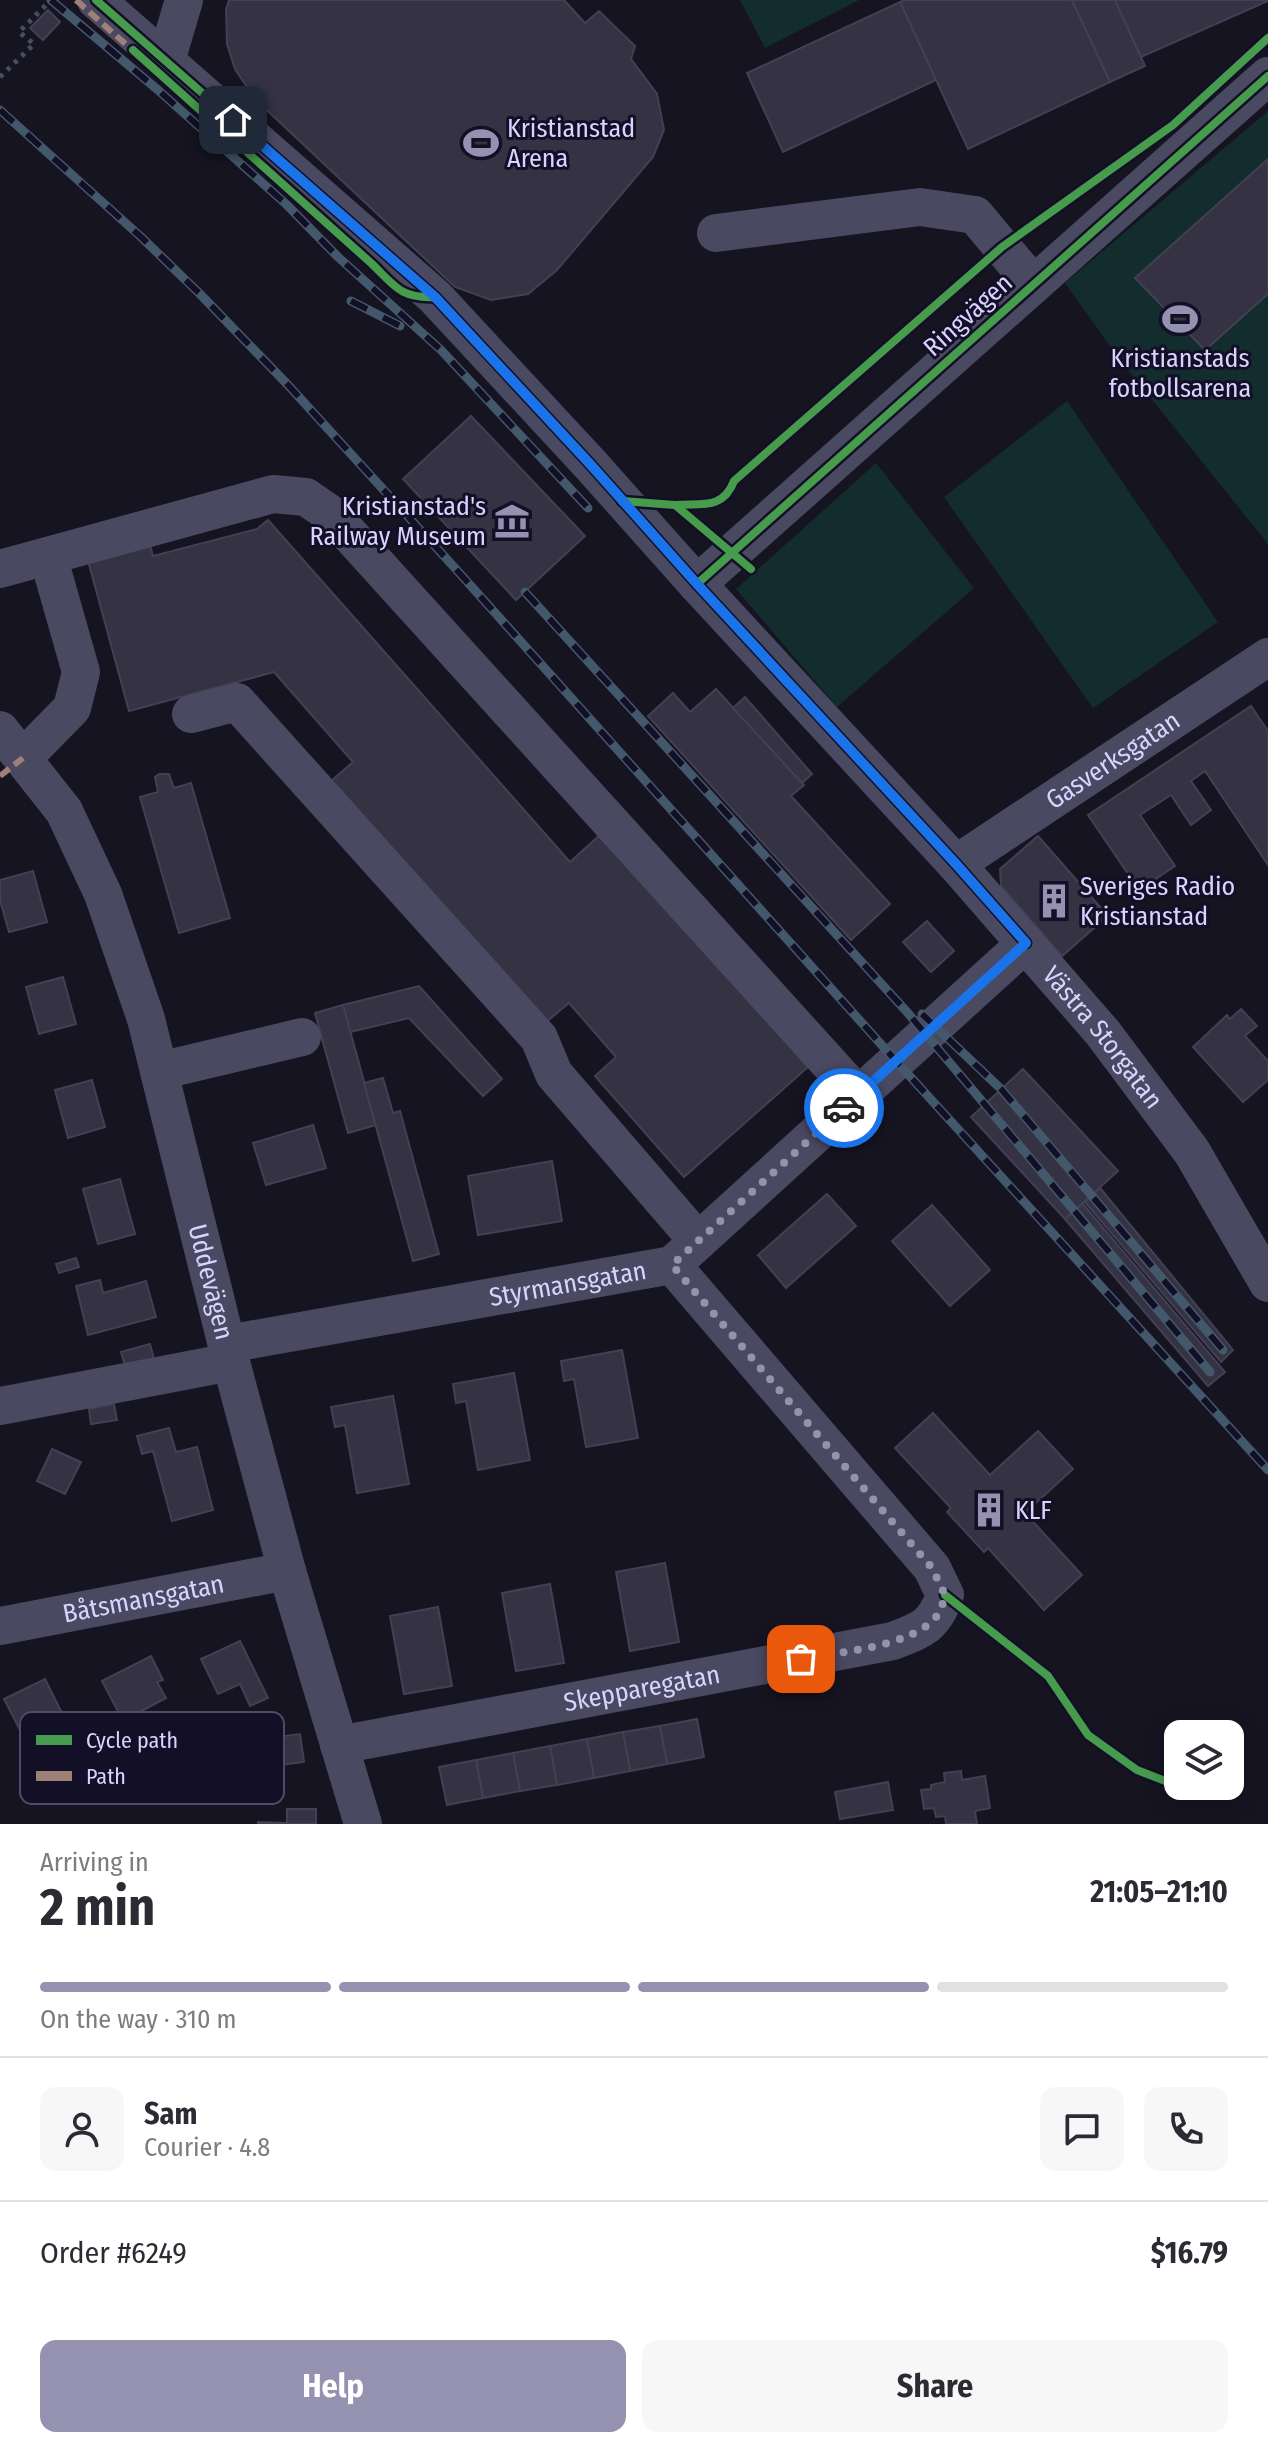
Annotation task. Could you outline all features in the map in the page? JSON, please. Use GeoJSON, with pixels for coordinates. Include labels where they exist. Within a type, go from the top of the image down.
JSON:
{"type":"FeatureCollection","features":[{"type":"Feature","properties":{"kind":"street","name":"Västra Storgatan"},"geometry":{"type":"LineString","coordinates":[[96,0],[435,297],[956,864],[1103,1033],[1192,1152],[1268,1283]]}},
{"type":"Feature","properties":{"kind":"street"},"geometry":{"type":"LineString","coordinates":[[166,61],[184,0]]}},
{"type":"Feature","properties":{"kind":"street","name":"Ringvägen"},"geometry":{"type":"LineString","coordinates":[[697,584],[1268,76]]}},
{"type":"Feature","properties":{"kind":"street"},"geometry":{"type":"LineString","coordinates":[[716,233],[920,207],[975,215],[1033,284]]}},
{"type":"Feature","properties":{"kind":"street"},"geometry":{"type":"LineString","coordinates":[[0,569],[273,494],[306,497],[332,515],[858,1095]]}},
{"type":"Feature","properties":{"kind":"street"},"geometry":{"type":"LineString","coordinates":[[12,744],[72,708],[81,672],[48,556]]}},
{"type":"Feature","properties":{"kind":"street","name":"Gasverksgatan"},"geometry":{"type":"LineString","coordinates":[[956,864],[1268,657]]}},
{"type":"Feature","properties":{"kind":"street"},"geometry":{"type":"LineString","coordinates":[[191,714],[237,702],[539,1038],[554,1074],[685,1253],[1026,943]]}},
{"type":"Feature","properties":{"kind":"street","name":"Uddevägen"},"geometry":{"type":"LineString","coordinates":[[12,744],[64,811],[103,894],[146,1019],[287,1571],[363,1824]]}},
{"type":"Feature","properties":{"kind":"street"},"geometry":{"type":"LineString","coordinates":[[159,1071],[302,1037]]}},
{"type":"Feature","properties":{"kind":"street","name":"Styrmansgatan"},"geometry":{"type":"LineString","coordinates":[[0,1406],[685,1253]]}},
{"type":"Feature","properties":{"kind":"street","name":"Skepparegatan"},"geometry":{"type":"LineString","coordinates":[[339,1745],[893,1641],[921,1630],[939,1614],[945,1595],[932,1568],[685,1253]]}},
{"type":"Feature","properties":{"kind":"street","name":"Båtsmansgatan"},"geometry":{"type":"LineString","coordinates":[[0,1626],[287,1571]]}},
{"type":"Feature","properties":{"kind":"path"},"geometry":{"type":"LineString","coordinates":[[0,77],[34,44],[19,32],[51,0]]}},
{"type":"Feature","properties":{"kind":"green space"},"geometry":{"type":"Polygon","coordinates":[[[740,0],[859,0],[765,48],[740,0]]]}},
{"type":"Feature","properties":{"kind":"green space","name":"Kristianstads fotbollsarena"},"geometry":{"type":"Polygon","coordinates":[[[1268,111],[1268,544],[1117,356],[1065,283],[1268,111]]]}},
{"type":"Feature","properties":{"kind":"green space"},"geometry":{"type":"Polygon","coordinates":[[[1067,401],[1218,622],[1093,708],[944,497],[1067,401]]]}},
{"type":"Feature","properties":{"kind":"green space"},"geometry":{"type":"Polygon","coordinates":[[[876,463],[974,588],[837,707],[736,589],[876,463]]]}},
{"type":"Feature","properties":{"kind":"building","name":"Kristianstad Arena"},"geometry":{"type":"Polygon","coordinates":[[[229,0],[564,0],[585,23],[599,11],[635,46],[631,59],[657,94],[664,130],[653,157],[557,270],[528,294],[491,300],[455,287],[255,99],[235,69],[227,44],[226,10],[229,0]]]}},
{"type":"Feature","properties":{"kind":"building"},"geometry":{"type":"Polygon","coordinates":[[[1072,0],[1110,82],[968,149],[900,2],[1072,0]]]}},
{"type":"Feature","properties":{"kind":"building"},"geometry":{"type":"Polygon","coordinates":[[[1072,0],[1115,0],[1145,66],[1110,82],[1072,0]]]}},
{"type":"Feature","properties":{"kind":"building"},"geometry":{"type":"Polygon","coordinates":[[[1115,0],[1268,0],[1268,1],[1141,57],[1115,0]]]}},
{"type":"Feature","properties":{"kind":"building"},"geometry":{"type":"Polygon","coordinates":[[[900,2],[936,80],[783,152],[747,73],[900,2]]]}},
{"type":"Feature","properties":{"kind":"building"},"geometry":{"type":"Polygon","coordinates":[[[48,10],[60,22],[43,40],[30,28],[48,10]]]}},
{"type":"Feature","properties":{"kind":"building"},"geometry":{"type":"Polygon","coordinates":[[[1268,159],[1268,294],[1205,350],[1135,278],[1268,159]]]}},
{"type":"Feature","properties":{"kind":"building"},"geometry":{"type":"Polygon","coordinates":[[[471,416],[585,536],[516,600],[403,479],[471,416]]]}},
{"type":"Feature","properties":{"kind":"building"},"geometry":{"type":"Polygon","coordinates":[[[268,520],[570,862],[601,834],[808,1067],[684,1177],[595,1076],[616,1057],[569,1003],[545,1023],[331,781],[353,762],[274,672],[129,711],[87,557],[149,541],[153,556],[257,529],[268,520]]]}},
{"type":"Feature","properties":{"kind":"building"},"geometry":{"type":"Polygon","coordinates":[[[716,689],[804,785],[791,796],[890,904],[851,940],[648,716],[673,693],[690,712],[716,689]]]}},
{"type":"Feature","properties":{"kind":"building"},"geometry":{"type":"Polygon","coordinates":[[[745,697],[812,774],[802,783],[733,708],[745,697]]]}},
{"type":"Feature","properties":{"kind":"building"},"geometry":{"type":"Polygon","coordinates":[[[1251,706],[1268,731],[1268,865],[1205,771],[1191,781],[1211,810],[1191,825],[1171,795],[1140,815],[1175,866],[1139,890],[1088,815],[1251,706]]]}},
{"type":"Feature","properties":{"kind":"building"},"geometry":{"type":"Polygon","coordinates":[[[169,774],[174,788],[191,783],[230,918],[179,933],[140,797],[158,792],[155,777],[169,774]]]}},
{"type":"Feature","properties":{"kind":"building","name":"Sveriges Radio Kristianstad"},"geometry":{"type":"Polygon","coordinates":[[[1038,836],[1108,916],[1062,956],[1001,886],[1000,869],[1038,836]]]}},
{"type":"Feature","properties":{"kind":"building"},"geometry":{"type":"Polygon","coordinates":[[[33,871],[47,922],[9,932],[0,900],[0,880],[33,871]]]}},
{"type":"Feature","properties":{"kind":"building"},"geometry":{"type":"Polygon","coordinates":[[[927,921],[954,951],[931,972],[903,942],[927,921]]]}},
{"type":"Feature","properties":{"kind":"building"},"geometry":{"type":"Polygon","coordinates":[[[63,977],[76,1024],[39,1034],[26,987],[63,977]]]}},
{"type":"Feature","properties":{"kind":"building"},"geometry":{"type":"Polygon","coordinates":[[[419,986],[502,1079],[483,1096],[409,1018],[350,1032],[343,1005],[419,986]]]}},
{"type":"Feature","properties":{"kind":"building"},"geometry":{"type":"Polygon","coordinates":[[[343,1005],[376,1125],[348,1133],[315,1013],[343,1005]]]}},
{"type":"Feature","properties":{"kind":"building"},"geometry":{"type":"Polygon","coordinates":[[[1241,1009],[1257,1026],[1245,1036],[1268,1061],[1268,1080],[1243,1102],[1193,1047],[1227,1015],[1230,1019],[1241,1009]]]}},
{"type":"Feature","properties":{"kind":"building"},"geometry":{"type":"Polygon","coordinates":[[[1023,1069],[1118,1171],[1065,1219],[971,1117],[1023,1069]]]}},
{"type":"Feature","properties":{"kind":"building"},"geometry":{"type":"Polygon","coordinates":[[[383,1078],[393,1113],[400,1111],[439,1254],[413,1261],[364,1083],[383,1078]]]}},
{"type":"Feature","properties":{"kind":"building"},"geometry":{"type":"Polygon","coordinates":[[[92,1080],[105,1127],[68,1138],[55,1090],[92,1080]]]}},
{"type":"Feature","properties":{"kind":"building"},"geometry":{"type":"Polygon","coordinates":[[[313,1125],[326,1168],[266,1185],[253,1143],[313,1125]]]}},
{"type":"Feature","properties":{"kind":"building"},"geometry":{"type":"Polygon","coordinates":[[[552,1161],[562,1221],[478,1235],[468,1176],[552,1161]]]}},
{"type":"Feature","properties":{"kind":"building"},"geometry":{"type":"Polygon","coordinates":[[[120,1179],[135,1234],[98,1244],[83,1189],[120,1179]]]}},
{"type":"Feature","properties":{"kind":"building"},"geometry":{"type":"Polygon","coordinates":[[[1100,1188],[1233,1350],[1221,1362],[1085,1202],[1100,1188]]]}},
{"type":"Feature","properties":{"kind":"building"},"geometry":{"type":"Polygon","coordinates":[[[827,1194],[856,1226],[786,1288],[758,1255],[827,1194]]]}},
{"type":"Feature","properties":{"kind":"building"},"geometry":{"type":"Polygon","coordinates":[[[1083,1204],[1225,1372],[1208,1386],[1065,1219],[1083,1204]]]}},
{"type":"Feature","properties":{"kind":"building"},"geometry":{"type":"Polygon","coordinates":[[[932,1205],[990,1270],[950,1306],[892,1241],[932,1205]]]}},
{"type":"Feature","properties":{"kind":"building"},"geometry":{"type":"Polygon","coordinates":[[[76,1258],[79,1267],[59,1273],[56,1264],[76,1258]]]}},
{"type":"Feature","properties":{"kind":"building"},"geometry":{"type":"Polygon","coordinates":[[[100,1280],[103,1293],[146,1281],[156,1317],[88,1335],[76,1286],[100,1280]]]}},
{"type":"Feature","properties":{"kind":"building"},"geometry":{"type":"Polygon","coordinates":[[[150,1344],[154,1359],[125,1366],[121,1352],[150,1344]]]}},
{"type":"Feature","properties":{"kind":"building"},"geometry":{"type":"Polygon","coordinates":[[[622,1350],[638,1438],[586,1447],[574,1379],[564,1381],[561,1361],[622,1350]]]}},
{"type":"Feature","properties":{"kind":"building"},"geometry":{"type":"Polygon","coordinates":[[[514,1373],[530,1460],[478,1470],[466,1401],[456,1403],[453,1384],[514,1373]]]}},
{"type":"Feature","properties":{"kind":"building"},"geometry":{"type":"Polygon","coordinates":[[[393,1396],[409,1484],[357,1493],[345,1425],[335,1427],[331,1407],[393,1396]]]}},
{"type":"Feature","properties":{"kind":"building"},"geometry":{"type":"Polygon","coordinates":[[[114,1404],[117,1420],[91,1424],[89,1409],[114,1404]]]}},
{"type":"Feature","properties":{"kind":"building","name":"KLF"},"geometry":{"type":"Polygon","coordinates":[[[933,1413],[990,1475],[1038,1431],[1073,1469],[1025,1513],[1082,1575],[1044,1610],[988,1548],[984,1552],[947,1512],[951,1508],[895,1448],[933,1413]]]}},
{"type":"Feature","properties":{"kind":"building"},"geometry":{"type":"Polygon","coordinates":[[[169,1428],[176,1452],[197,1447],[213,1510],[172,1521],[153,1451],[142,1454],[137,1436],[169,1428]]]}},
{"type":"Feature","properties":{"kind":"building"},"geometry":{"type":"Polygon","coordinates":[[[52,1449],[81,1462],[65,1494],[37,1481],[52,1449]]]}},
{"type":"Feature","properties":{"kind":"building"},"geometry":{"type":"Polygon","coordinates":[[[665,1563],[679,1642],[630,1651],[616,1572],[665,1563]]]}},
{"type":"Feature","properties":{"kind":"building"},"geometry":{"type":"Polygon","coordinates":[[[550,1584],[564,1663],[516,1671],[502,1593],[550,1584]]]}},
{"type":"Feature","properties":{"kind":"building"},"geometry":{"type":"Polygon","coordinates":[[[438,1607],[452,1686],[404,1694],[390,1616],[438,1607]]]}},
{"type":"Feature","properties":{"kind":"building"},"geometry":{"type":"Polygon","coordinates":[[[240,1641],[268,1698],[250,1706],[240,1684],[218,1694],[201,1659],[240,1641]]]}},
{"type":"Feature","properties":{"kind":"building"},"geometry":{"type":"Polygon","coordinates":[[[151,1656],[163,1680],[157,1682],[166,1698],[140,1712],[118,1712],[102,1681],[151,1656]]]}},
{"type":"Feature","properties":{"kind":"building"},"geometry":{"type":"Polygon","coordinates":[[[45,1679],[61,1711],[20,1712],[20,1730],[4,1699],[45,1679]]]}},
{"type":"Feature","properties":{"kind":"building"},"geometry":{"type":"Polygon","coordinates":[[[697,1719],[704,1757],[667,1764],[660,1726],[697,1719]]]}},
{"type":"Feature","properties":{"kind":"building"},"geometry":{"type":"Polygon","coordinates":[[[660,1726],[667,1764],[630,1771],[623,1732],[660,1726]]]}},
{"type":"Feature","properties":{"kind":"building"},"geometry":{"type":"Polygon","coordinates":[[[623,1732],[630,1771],[594,1778],[587,1739],[623,1732]]]}},
{"type":"Feature","properties":{"kind":"building"},"geometry":{"type":"Polygon","coordinates":[[[300,1734],[304,1762],[284,1765],[284,1736],[300,1734]]]}},
{"type":"Feature","properties":{"kind":"building"},"geometry":{"type":"Polygon","coordinates":[[[587,1739],[594,1778],[557,1785],[550,1746],[587,1739]]]}},
{"type":"Feature","properties":{"kind":"building"},"geometry":{"type":"Polygon","coordinates":[[[550,1746],[557,1785],[520,1791],[513,1753],[550,1746]]]}},
{"type":"Feature","properties":{"kind":"building"},"geometry":{"type":"Polygon","coordinates":[[[513,1753],[520,1791],[483,1798],[476,1760],[513,1753]]]}},
{"type":"Feature","properties":{"kind":"building"},"geometry":{"type":"Polygon","coordinates":[[[476,1760],[483,1798],[447,1805],[439,1767],[476,1760]]]}},
{"type":"Feature","properties":{"kind":"building"},"geometry":{"type":"Polygon","coordinates":[[[961,1771],[962,1780],[985,1776],[990,1808],[975,1811],[977,1824],[946,1824],[945,1816],[936,1817],[934,1808],[924,1809],[921,1790],[945,1782],[944,1773],[961,1771]]]}},
{"type":"Feature","properties":{"kind":"building"},"geometry":{"type":"Polygon","coordinates":[[[888,1782],[893,1810],[840,1819],[835,1792],[888,1782]]]}},
{"type":"Feature","properties":{"kind":"building"},"geometry":{"type":"Polygon","coordinates":[[[287,1809],[316,1809],[316,1824],[258,1824],[287,1823],[287,1809]]]}},
{"type":"Feature","properties":{"kind":"railway"},"geometry":{"type":"LineString","coordinates":[[51,0],[286,204],[338,257],[441,350],[588,508]]}},
{"type":"Feature","properties":{"kind":"railway"},"geometry":{"type":"LineString","coordinates":[[0,110],[140,236],[288,385],[1268,1470]]}},
{"type":"Feature","properties":{"kind":"railway"},"geometry":{"type":"LineString","coordinates":[[351,301],[400,326]]}},
{"type":"Feature","properties":{"kind":"railway"},"geometry":{"type":"LineString","coordinates":[[525,592],[907,1012],[1210,1372]]}},
{"type":"Feature","properties":{"kind":"railway"},"geometry":{"type":"LineString","coordinates":[[922,1014],[1001,1089],[1223,1350]]}},
{"type":"Feature","properties":{"kind":"marked path"},"geometry":{"type":"LineString","coordinates":[[76,0],[139,56]]}},
{"type":"Feature","properties":{"kind":"marked path"},"geometry":{"type":"LineString","coordinates":[[0,776],[23,758]]}},
{"type":"Feature","properties":{"kind":"cycle path"},"geometry":{"type":"LineString","coordinates":[[96,0],[435,297],[1026,943]]}},
{"type":"Feature","properties":{"kind":"cycle path"},"geometry":{"type":"LineString","coordinates":[[675,505],[710,503],[724,497],[734,481],[1002,247],[1173,125],[1268,38]]}},
{"type":"Feature","properties":{"kind":"cycle path"},"geometry":{"type":"LineString","coordinates":[[133,50],[398,289],[413,296],[435,297]]}},
{"type":"Feature","properties":{"kind":"cycle path"},"geometry":{"type":"LineString","coordinates":[[697,584],[1268,76]]}},
{"type":"Feature","properties":{"kind":"cycle path"},"geometry":{"type":"LineString","coordinates":[[622,501],[675,505],[751,569]]}},
{"type":"Feature","properties":{"kind":"cycle path"},"geometry":{"type":"LineString","coordinates":[[945,1595],[1048,1676],[1088,1735],[1137,1770],[1164,1781]]}},
{"type":"Feature","properties":{"kind":"way so far"},"geometry":{"type":"LineString","coordinates":[[801,1659],[893,1641],[921,1630],[939,1614],[945,1595],[932,1568],[672,1265],[844,1108]]}},
{"type":"Feature","properties":{"kind":"place","name":"Kristianstad Arena"},"geometry":{"type":"Point","coordinates":[481,143]}},
{"type":"Feature","properties":{"kind":"place","name":"Kristianstads fotbollsarena"},"geometry":{"type":"Point","coordinates":[1180,319]}},
{"type":"Feature","properties":{"kind":"place","name":"Kristianstad's Railway Museum"},"geometry":{"type":"Point","coordinates":[512,521]}},
{"type":"Feature","properties":{"kind":"place","name":"Sveriges Radio Kristianstad"},"geometry":{"type":"Point","coordinates":[1054,901]}},
{"type":"Feature","properties":{"kind":"place","name":"KLF"},"geometry":{"type":"Point","coordinates":[989,1510]}},
{"type":"Feature","properties":{"kind":"route"},"geometry":{"type":"LineString","coordinates":[[233,120],[435,297],[1026,943],[844,1108]]}}]}
